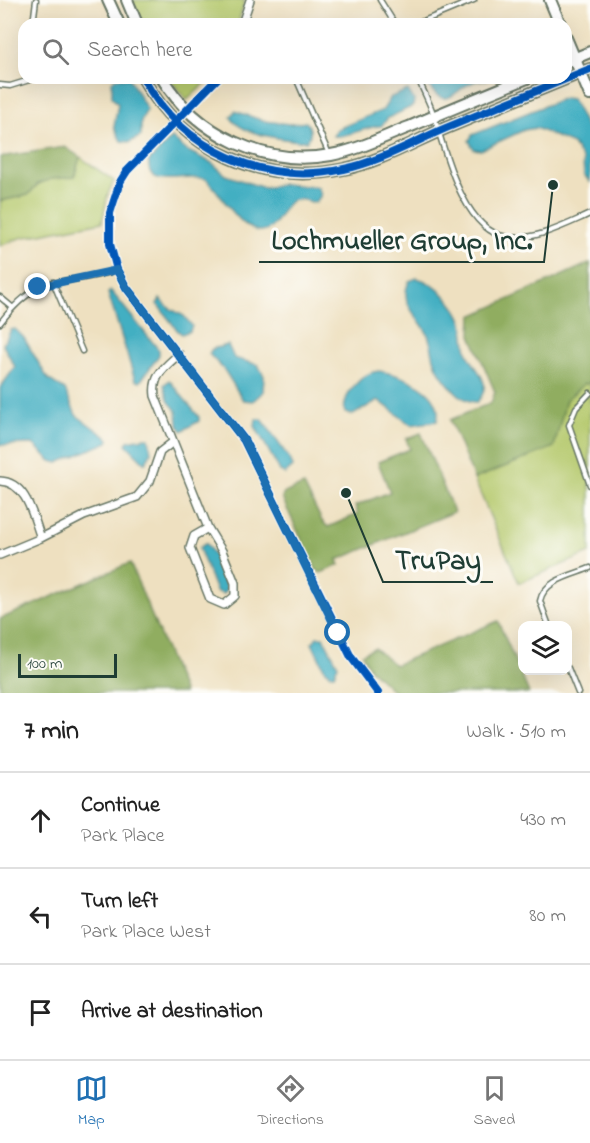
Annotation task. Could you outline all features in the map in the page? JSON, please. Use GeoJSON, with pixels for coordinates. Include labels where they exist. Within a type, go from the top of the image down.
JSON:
{"type":"FeatureCollection","features":[{"type":"Feature","properties":{"kind":"street"},"geometry":{"type":"LineString","coordinates":[[108,0],[116,18]]}},
{"type":"Feature","properties":{"kind":"street"},"geometry":{"type":"LineString","coordinates":[[127,0],[134,18]]}},
{"type":"Feature","properties":{"kind":"street"},"geometry":{"type":"LineString","coordinates":[[245,18],[250,0]]}},
{"type":"Feature","properties":{"kind":"street"},"geometry":{"type":"LineString","coordinates":[[550,0],[558,18]]}},
{"type":"Feature","properties":{"kind":"street"},"geometry":{"type":"LineString","coordinates":[[572,60],[590,52]]}},
{"type":"Feature","properties":{"kind":"street"},"geometry":{"type":"LineString","coordinates":[[572,62],[585,71],[590,95]]}},
{"type":"Feature","properties":{"kind":"street"},"geometry":{"type":"LineString","coordinates":[[146,84],[175,122],[201,143],[234,161],[268,171],[302,174],[356,166],[554,84]]}},
{"type":"Feature","properties":{"kind":"street"},"geometry":{"type":"LineString","coordinates":[[167,84],[187,110],[220,135],[249,148],[298,157],[329,155],[361,146],[512,84]]}},
{"type":"Feature","properties":{"kind":"street"},"geometry":{"type":"LineString","coordinates":[[212,84],[127,171],[114,197],[110,213],[110,244],[117,270],[126,287],[244,440],[351,657],[378,693]]}},
{"type":"Feature","properties":{"kind":"street"},"geometry":{"type":"LineString","coordinates":[[179,354],[159,372],[153,384],[155,396],[208,528],[222,551],[237,590],[232,601],[224,605],[210,598],[190,548],[194,536],[208,528]]}},
{"type":"Feature","properties":{"kind":"street"},"geometry":{"type":"LineString","coordinates":[[0,555],[41,538],[84,516],[137,497],[150,481],[159,452],[173,442]]}},
{"type":"Feature","properties":{"kind":"street"},"geometry":{"type":"LineString","coordinates":[[0,481],[10,483],[20,489],[41,538]]}},
{"type":"Feature","properties":{"kind":"lane"},"geometry":{"type":"LineString","coordinates":[[34,18],[36,0]]}},
{"type":"Feature","properties":{"kind":"lane"},"geometry":{"type":"LineString","coordinates":[[380,0],[391,18]]}},
{"type":"Feature","properties":{"kind":"lane"},"geometry":{"type":"LineString","coordinates":[[455,0],[458,7]]}},
{"type":"Feature","properties":{"kind":"lane"},"geometry":{"type":"LineString","coordinates":[[431,18],[474,0]]}},
{"type":"Feature","properties":{"kind":"lane"},"geometry":{"type":"LineString","coordinates":[[0,86],[18,84]]}},
{"type":"Feature","properties":{"kind":"lane"},"geometry":{"type":"LineString","coordinates":[[299,84],[329,155]]}},
{"type":"Feature","properties":{"kind":"lane"},"geometry":{"type":"LineString","coordinates":[[421,84],[434,116],[452,172],[472,213],[494,233],[505,237],[533,236],[590,214]]}},
{"type":"Feature","properties":{"kind":"lane"},"geometry":{"type":"LineString","coordinates":[[0,323],[27,293],[52,282],[117,270]]}},
{"type":"Feature","properties":{"kind":"lane"},"geometry":{"type":"LineString","coordinates":[[52,282],[82,351]]}},
{"type":"Feature","properties":{"kind":"lane"},"geometry":{"type":"LineString","coordinates":[[0,297],[12,307]]}},
{"type":"Feature","properties":{"kind":"lane"},"geometry":{"type":"LineString","coordinates":[[590,393],[576,408],[569,425],[590,485]]}},
{"type":"Feature","properties":{"kind":"lane"},"geometry":{"type":"LineString","coordinates":[[547,621],[540,601],[544,590],[554,583],[590,568]]}},
{"type":"Feature","properties":{"kind":"lane"},"geometry":{"type":"LineString","coordinates":[[570,675],[578,693]]}},
{"type":"Feature","properties":{"kind":"green space"},"geometry":{"type":"Polygon","coordinates":[[[132,0],[245,0],[240,18],[140,18],[132,0]]]}},
{"type":"Feature","properties":{"kind":"green space"},"geometry":{"type":"Polygon","coordinates":[[[173,84],[204,84],[187,100],[173,84]]]}},
{"type":"Feature","properties":{"kind":"green space"},"geometry":{"type":"Polygon","coordinates":[[[65,147],[80,157],[74,177],[51,179],[38,184],[28,195],[0,201],[0,157],[65,147]]]}},
{"type":"Feature","properties":{"kind":"green space"},"geometry":{"type":"Polygon","coordinates":[[[80,157],[114,181],[108,193],[102,222],[20,238],[0,246],[0,201],[28,195],[38,184],[51,179],[74,177],[80,157]]]}},
{"type":"Feature","properties":{"kind":"green space"},"geometry":{"type":"Polygon","coordinates":[[[590,263],[590,553],[519,583],[474,479],[554,447],[590,263]]]}},
{"type":"Feature","properties":{"kind":"green space"},"geometry":{"type":"Polygon","coordinates":[[[590,263],[590,384],[584,384],[566,400],[554,447],[474,479],[450,420],[491,403],[495,392],[471,335],[472,316],[590,263]]]}},
{"type":"Feature","properties":{"kind":"green space"},"geometry":{"type":"Polygon","coordinates":[[[421,433],[454,512],[337,560],[339,565],[321,573],[316,570],[282,498],[284,493],[304,485],[322,521],[328,527],[358,514],[355,506],[390,492],[378,462],[410,449],[406,439],[421,433]]]}},
{"type":"Feature","properties":{"kind":"green space"},"geometry":{"type":"Polygon","coordinates":[[[130,563],[184,693],[0,693],[0,619],[130,563]]]}},
{"type":"Feature","properties":{"kind":"green space"},"geometry":{"type":"Polygon","coordinates":[[[498,621],[518,667],[518,675],[521,675],[529,693],[395,693],[369,668],[362,654],[374,648],[395,665],[498,621]]]}},
{"type":"Feature","properties":{"kind":"water"},"geometry":{"type":"Polygon","coordinates":[[[112,84],[132,84],[147,109],[141,122],[141,136],[130,142],[121,141],[114,127],[118,104],[112,97],[112,84]]]}},
{"type":"Feature","properties":{"kind":"water"},"geometry":{"type":"Polygon","coordinates":[[[430,84],[470,84],[446,98],[435,94],[430,84]]]}},
{"type":"Feature","properties":{"kind":"water"},"geometry":{"type":"Polygon","coordinates":[[[408,90],[414,100],[413,106],[388,118],[381,126],[342,136],[333,136],[337,129],[383,110],[391,97],[408,90]]]}},
{"type":"Feature","properties":{"kind":"water"},"geometry":{"type":"Polygon","coordinates":[[[564,98],[572,99],[590,135],[590,182],[584,175],[583,160],[573,144],[536,128],[524,130],[481,150],[474,149],[469,141],[472,135],[564,98]]]}},
{"type":"Feature","properties":{"kind":"water"},"geometry":{"type":"Polygon","coordinates":[[[235,111],[264,121],[290,124],[306,122],[310,134],[306,141],[299,141],[251,132],[235,123],[231,117],[235,111]]]}},
{"type":"Feature","properties":{"kind":"water"},"geometry":{"type":"Polygon","coordinates":[[[172,138],[186,150],[212,163],[226,175],[264,188],[283,184],[318,187],[321,195],[316,203],[300,199],[291,201],[271,227],[262,231],[253,229],[235,215],[206,179],[161,179],[154,176],[150,170],[149,161],[172,138]]]}},
{"type":"Feature","properties":{"kind":"water"},"geometry":{"type":"Polygon","coordinates":[[[417,278],[438,290],[451,302],[460,316],[464,327],[467,352],[484,384],[482,396],[477,402],[464,399],[458,394],[446,381],[435,362],[428,334],[407,302],[406,289],[409,281],[417,278]]]}},
{"type":"Feature","properties":{"kind":"water"},"geometry":{"type":"Polygon","coordinates":[[[111,291],[159,350],[159,355],[140,382],[135,380],[108,293],[111,291]]]}},
{"type":"Feature","properties":{"kind":"water"},"geometry":{"type":"Polygon","coordinates":[[[160,299],[169,308],[184,316],[192,326],[190,331],[182,334],[178,331],[157,304],[160,299]]]}},
{"type":"Feature","properties":{"kind":"water"},"geometry":{"type":"Polygon","coordinates":[[[15,329],[24,338],[48,379],[65,390],[76,415],[109,439],[108,442],[58,463],[51,461],[33,444],[0,445],[0,388],[15,367],[3,345],[11,330],[15,329]]]}},
{"type":"Feature","properties":{"kind":"water"},"geometry":{"type":"Polygon","coordinates":[[[228,345],[234,358],[258,365],[264,376],[263,392],[253,401],[243,400],[225,371],[209,354],[212,349],[228,345]]]}},
{"type":"Feature","properties":{"kind":"water"},"geometry":{"type":"Polygon","coordinates":[[[379,371],[410,380],[420,386],[435,401],[438,410],[437,421],[411,425],[378,400],[353,415],[345,413],[346,399],[354,386],[372,372],[379,371]]]}},
{"type":"Feature","properties":{"kind":"water"},"geometry":{"type":"Polygon","coordinates":[[[169,380],[199,417],[199,421],[182,431],[178,424],[177,411],[169,402],[164,385],[169,380]]]}},
{"type":"Feature","properties":{"kind":"water"},"geometry":{"type":"Polygon","coordinates":[[[256,419],[262,419],[291,461],[293,467],[285,474],[280,471],[255,426],[256,419]]]}},
{"type":"Feature","properties":{"kind":"water"},"geometry":{"type":"Polygon","coordinates":[[[149,438],[151,453],[145,463],[126,444],[128,441],[149,438]]]}},
{"type":"Feature","properties":{"kind":"water"},"geometry":{"type":"Polygon","coordinates":[[[206,543],[217,559],[227,589],[223,594],[216,591],[199,548],[206,543]]]}},
{"type":"Feature","properties":{"kind":"water"},"geometry":{"type":"Polygon","coordinates":[[[317,637],[323,637],[338,665],[334,674],[330,674],[324,668],[312,643],[317,637]]]}},
{"type":"Feature","properties":{"kind":"cycle path"},"geometry":{"type":"LineString","coordinates":[[572,76],[590,69]]}},
{"type":"Feature","properties":{"kind":"cycle path"},"geometry":{"type":"LineString","coordinates":[[147,84],[160,104],[180,125],[203,143],[228,157],[256,167],[284,172],[314,173],[344,169],[370,162],[553,84]]}},
{"type":"Feature","properties":{"kind":"cycle path"},"geometry":{"type":"LineString","coordinates":[[212,84],[127,171],[120,182],[110,213],[110,244],[117,270],[126,287],[244,440],[351,657],[378,693]]}},
{"type":"Feature","properties":{"kind":"place","name":"Lochmueller Group, Inc."},"geometry":{"type":"Point","coordinates":[553,185]}},
{"type":"Feature","properties":{"kind":"place","name":"TruPay"},"geometry":{"type":"Point","coordinates":[346,493]}},
{"type":"Feature","properties":{"kind":"route"},"geometry":{"type":"LineString","coordinates":[[38,287],[52,282],[106,274],[117,270],[126,287],[223,409],[244,440],[262,472],[338,633]]}}]}
